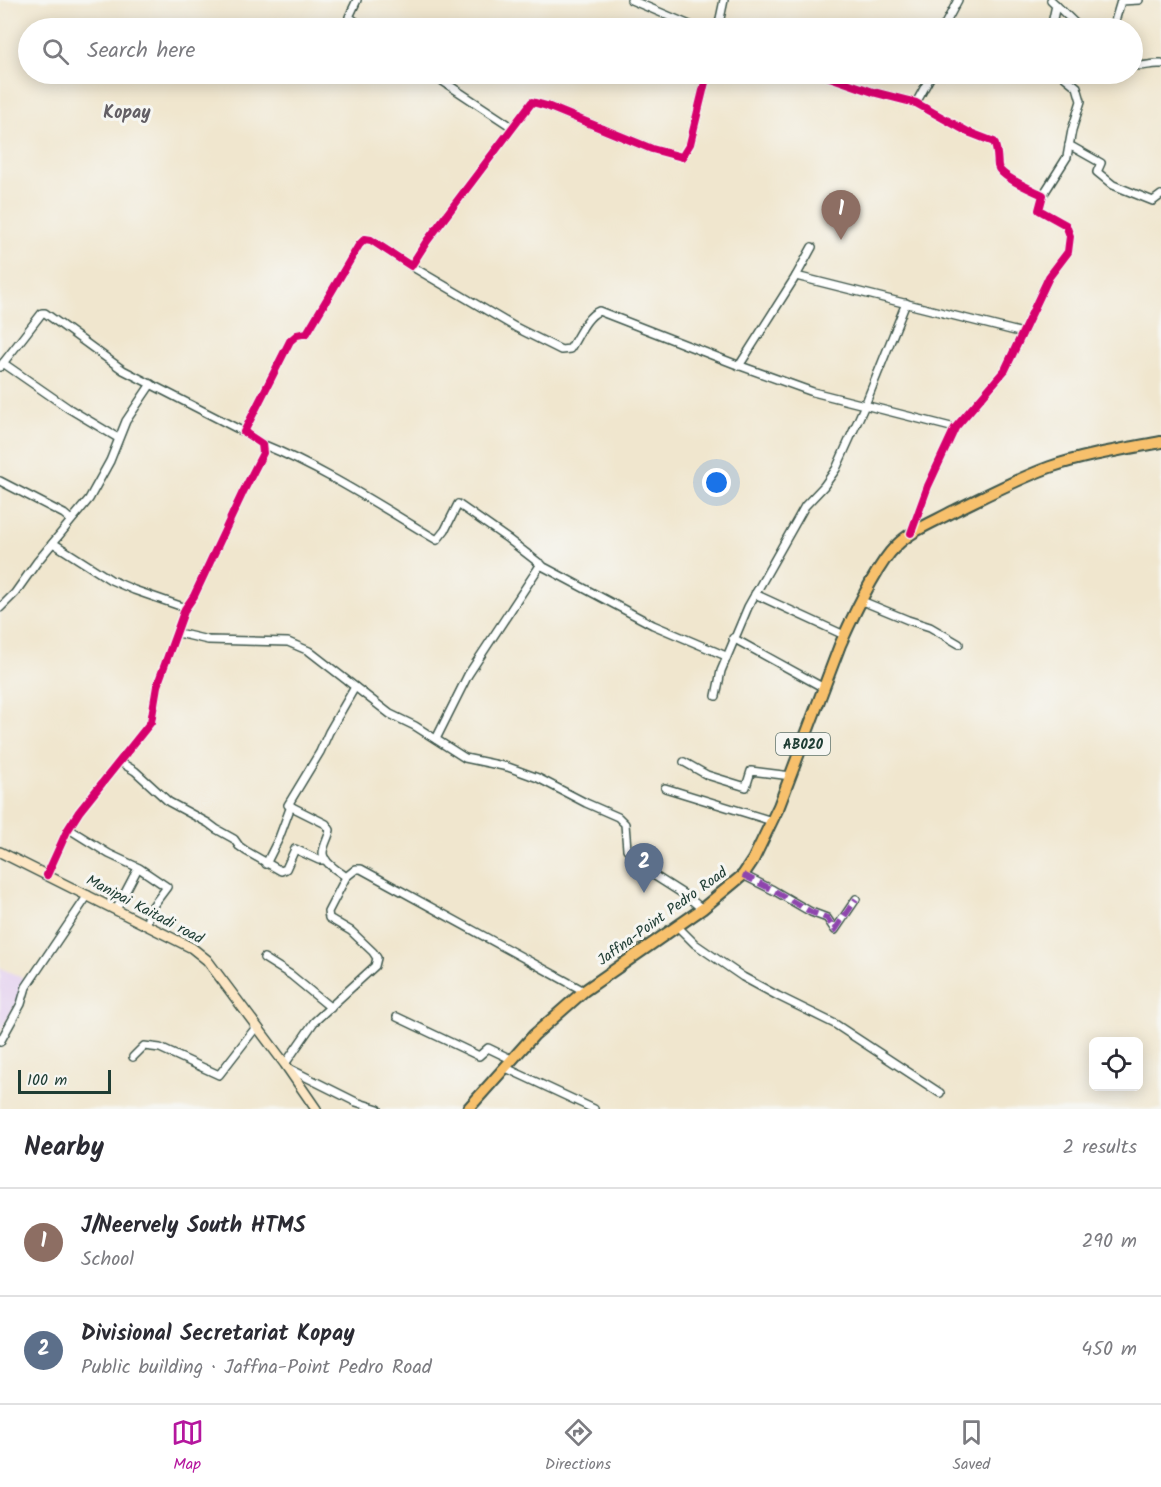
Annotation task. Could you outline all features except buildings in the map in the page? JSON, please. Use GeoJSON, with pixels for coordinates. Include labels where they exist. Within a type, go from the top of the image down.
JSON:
{"type":"FeatureCollection","features":[{"type":"Feature","properties":{"kind":"main road","name":"Jaffna-Point Pedro Road"},"geometry":{"type":"LineString","coordinates":[[468,1109],[534,1035],[584,991],[678,927],[743,875],[772,821],[791,776],[844,635],[882,565],[895,548],[911,533],[1000,488],[1051,467],[1161,442]]}},
{"type":"Feature","properties":{"kind":"main road","name":"Manipai Kaitadi road"},"geometry":{"type":"LineString","coordinates":[[0,852],[192,948],[207,960],[315,1109]]}},
{"type":"Feature","properties":{"kind":"street"},"geometry":{"type":"LineString","coordinates":[[350,18],[357,0]]}},
{"type":"Feature","properties":{"kind":"street"},"geometry":{"type":"LineString","coordinates":[[631,0],[673,18]]}},
{"type":"Feature","properties":{"kind":"street"},"geometry":{"type":"LineString","coordinates":[[720,18],[724,0]]}},
{"type":"Feature","properties":{"kind":"street"},"geometry":{"type":"LineString","coordinates":[[948,18],[958,0]]}},
{"type":"Feature","properties":{"kind":"street"},"geometry":{"type":"LineString","coordinates":[[1115,18],[1119,0],[1139,0]]}},
{"type":"Feature","properties":{"kind":"street"},"geometry":{"type":"LineString","coordinates":[[1052,18],[1053,2]]}},
{"type":"Feature","properties":{"kind":"street"},"geometry":{"type":"LineString","coordinates":[[1053,2],[1070,18]]}},
{"type":"Feature","properties":{"kind":"street"},"geometry":{"type":"LineString","coordinates":[[1143,68],[1154,63],[1161,64]]}},
{"type":"Feature","properties":{"kind":"street"},"geometry":{"type":"LineString","coordinates":[[447,84],[512,127]]}},
{"type":"Feature","properties":{"kind":"street"},"geometry":{"type":"LineString","coordinates":[[411,266],[427,241],[532,102],[652,149],[682,157],[690,144],[705,84]]}},
{"type":"Feature","properties":{"kind":"street"},"geometry":{"type":"LineString","coordinates":[[850,84],[916,103],[968,132],[994,142],[999,153],[998,168],[1003,174],[1043,195]]}},
{"type":"Feature","properties":{"kind":"street"},"geometry":{"type":"LineString","coordinates":[[916,103],[926,84]]}},
{"type":"Feature","properties":{"kind":"street"},"geometry":{"type":"LineString","coordinates":[[911,533],[928,486],[955,428],[1005,370],[1049,277],[1068,252],[1070,236],[1066,225],[1039,210],[1043,195],[1067,157],[1081,101],[1077,87],[1073,84]]}},
{"type":"Feature","properties":{"kind":"street"},"geometry":{"type":"LineString","coordinates":[[1069,145],[1101,163],[1097,172],[1113,185],[1153,201],[1161,195]]}},
{"type":"Feature","properties":{"kind":"street"},"geometry":{"type":"LineString","coordinates":[[244,432],[290,341],[307,333],[359,245],[365,239],[371,240],[515,327],[561,350],[570,349],[594,313],[599,311],[739,366],[813,392],[955,428]]}},
{"type":"Feature","properties":{"kind":"street"},"geometry":{"type":"LineString","coordinates":[[739,366],[812,247]]}},
{"type":"Feature","properties":{"kind":"street"},"geometry":{"type":"LineString","coordinates":[[796,276],[1023,333]]}},
{"type":"Feature","properties":{"kind":"street"},"geometry":{"type":"LineString","coordinates":[[716,696],[726,656],[755,594],[805,506],[836,469],[865,405],[906,303]]}},
{"type":"Feature","properties":{"kind":"street"},"geometry":{"type":"LineString","coordinates":[[118,438],[2,365],[42,313],[123,370],[244,432],[262,444],[296,458],[339,481],[437,540],[445,530],[458,504],[541,564],[653,625],[726,656]]}},
{"type":"Feature","properties":{"kind":"street"},"geometry":{"type":"LineString","coordinates":[[0,608],[15,593],[52,543],[89,499],[110,461],[126,421],[151,384]]}},
{"type":"Feature","properties":{"kind":"street"},"geometry":{"type":"LineString","coordinates":[[47,875],[69,829],[151,722],[157,686],[186,608],[194,596],[263,453],[262,444]]}},
{"type":"Feature","properties":{"kind":"street"},"geometry":{"type":"LineString","coordinates":[[0,481],[32,496],[71,520]]}},
{"type":"Feature","properties":{"kind":"street"},"geometry":{"type":"LineString","coordinates":[[52,543],[111,580],[186,608]]}},
{"type":"Feature","properties":{"kind":"street"},"geometry":{"type":"LineString","coordinates":[[435,739],[468,675],[541,564]]}},
{"type":"Feature","properties":{"kind":"street"},"geometry":{"type":"LineString","coordinates":[[755,594],[844,635]]}},
{"type":"Feature","properties":{"kind":"street"},"geometry":{"type":"LineString","coordinates":[[862,600],[890,614],[930,627],[959,644]]}},
{"type":"Feature","properties":{"kind":"street"},"geometry":{"type":"LineString","coordinates":[[178,633],[208,640],[288,642],[309,651],[390,714],[415,726],[465,758],[508,767],[538,778],[586,803],[618,816],[625,824],[627,849],[644,869],[688,897],[702,909]]}},
{"type":"Feature","properties":{"kind":"street"},"geometry":{"type":"LineString","coordinates":[[734,638],[824,688]]}},
{"type":"Feature","properties":{"kind":"street"},"geometry":{"type":"LineString","coordinates":[[346,877],[326,860],[323,853],[330,830],[326,824],[288,805],[355,687]]}},
{"type":"Feature","properties":{"kind":"street"},"geometry":{"type":"LineString","coordinates":[[120,762],[135,771],[169,802],[228,835],[239,846],[266,864],[281,871],[286,868],[295,849],[319,860],[326,860]]}},
{"type":"Feature","properties":{"kind":"street"},"geometry":{"type":"LineString","coordinates":[[684,762],[707,776],[746,787],[751,771],[791,776]]}},
{"type":"Feature","properties":{"kind":"street"},"geometry":{"type":"LineString","coordinates":[[665,788],[772,821]]}},
{"type":"Feature","properties":{"kind":"street"},"geometry":{"type":"LineString","coordinates":[[266,864],[291,806]]}},
{"type":"Feature","properties":{"kind":"street"},"geometry":{"type":"LineString","coordinates":[[69,829],[167,887],[149,911],[147,925]]}},
{"type":"Feature","properties":{"kind":"street"},"geometry":{"type":"LineString","coordinates":[[116,910],[138,868]]}},
{"type":"Feature","properties":{"kind":"street"},"geometry":{"type":"LineString","coordinates":[[378,1109],[356,1102],[286,1066],[314,1022],[375,966],[377,958],[373,952],[351,931],[328,918],[328,912],[346,877],[356,869],[361,869],[584,991]]}},
{"type":"Feature","properties":{"kind":"street"},"geometry":{"type":"LineString","coordinates":[[743,875],[826,918],[835,930],[856,899]]}},
{"type":"Feature","properties":{"kind":"street"},"geometry":{"type":"LineString","coordinates":[[0,1042],[21,1004],[26,987],[88,895]]}},
{"type":"Feature","properties":{"kind":"street"},"geometry":{"type":"LineString","coordinates":[[678,927],[695,944],[743,977],[835,1024],[940,1093]]}},
{"type":"Feature","properties":{"kind":"street"},"geometry":{"type":"LineString","coordinates":[[264,958],[291,975],[331,1008]]}},
{"type":"Feature","properties":{"kind":"street"},"geometry":{"type":"LineString","coordinates":[[397,1017],[479,1056],[488,1048],[510,1064],[594,1109]]}},
{"type":"Feature","properties":{"kind":"street"},"geometry":{"type":"LineString","coordinates":[[134,1056],[144,1046],[160,1048],[219,1075],[257,1026]]}},
{"type":"Feature","properties":{"kind":"shaded area"},"geometry":{"type":"Polygon","coordinates":[[[0,968],[30,981],[0,1032],[0,968]]]}},
{"type":"Feature","properties":{"kind":"marked path"},"geometry":{"type":"LineString","coordinates":[[743,875],[811,912],[827,918],[835,930],[856,899]]}},
{"type":"Feature","properties":{"kind":"cycle path"},"geometry":{"type":"LineString","coordinates":[[47,875],[67,831],[79,812],[151,722],[157,686],[185,609],[194,596],[263,453],[262,444],[244,432],[290,341],[297,335],[307,333],[359,245],[365,239],[371,240],[411,266],[427,241],[532,102],[652,149],[682,157],[690,144],[705,84]]}},
{"type":"Feature","properties":{"kind":"cycle path"},"geometry":{"type":"LineString","coordinates":[[850,84],[916,103],[968,132],[994,142],[1000,170],[1018,183],[1043,195],[1039,210],[1066,225],[1070,236],[1068,252],[1049,277],[1005,370],[955,428],[928,486],[911,533]]}},
{"type":"Feature","properties":{"kind":"place","name":"J/Neervely South HTMS"},"geometry":{"type":"Point","coordinates":[841,240]}},
{"type":"Feature","properties":{"kind":"place","name":"Divisional Secretariat Kopay"},"geometry":{"type":"Point","coordinates":[644,893]}},
{"type":"Feature","properties":{"kind":"district","name":"Kopay"},"geometry":{"type":"Point","coordinates":[127,112]}}]}
